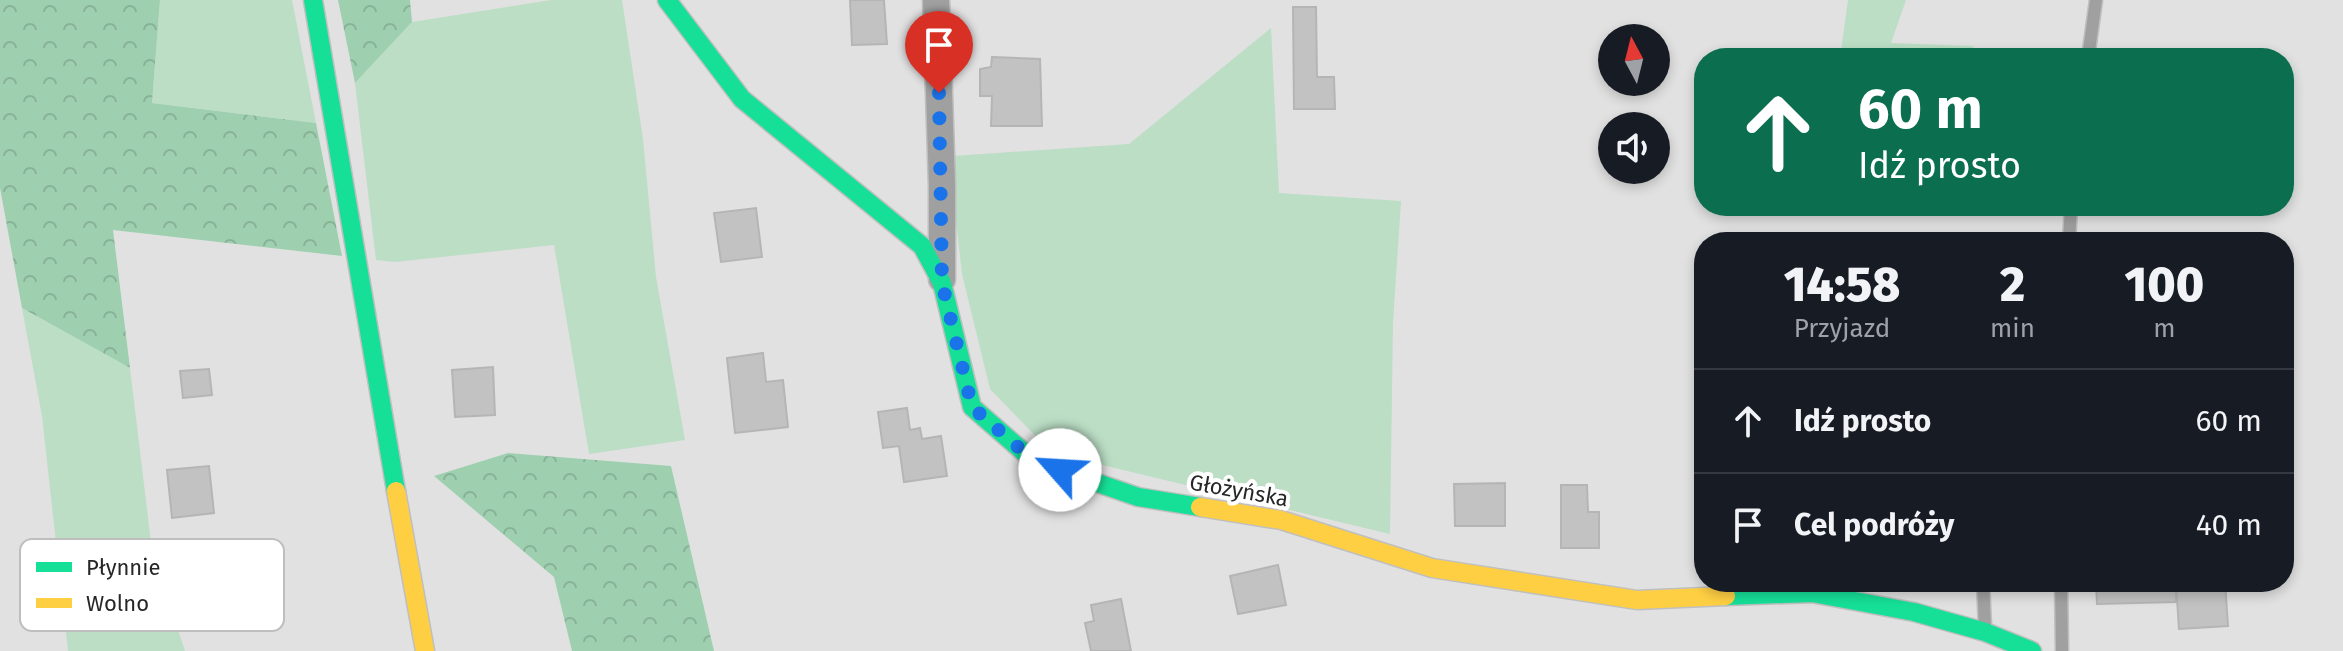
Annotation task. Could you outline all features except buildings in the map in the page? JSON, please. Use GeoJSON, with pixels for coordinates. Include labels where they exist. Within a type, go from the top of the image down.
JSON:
{"type":"FeatureCollection","features":[{"type":"Feature","properties":{"kind":"street"},"geometry":{"type":"LineString","coordinates":[[313,0],[370,349],[425,651]]}},
{"type":"Feature","properties":{"kind":"street","name":"Głożyńska"},"geometry":{"type":"LineString","coordinates":[[667,0],[742,99],[922,246],[942,283],[972,407],[1034,461],[1138,497],[1281,520],[1432,568],[1637,600],[1812,593],[1914,612],[1985,632],[2032,651]]}},
{"type":"Feature","properties":{"kind":"street"},"geometry":{"type":"LineString","coordinates":[[936,0],[942,283]]}},
{"type":"Feature","properties":{"kind":"lane"},"geometry":{"type":"LineString","coordinates":[[2089,48],[2096,0]]}},
{"type":"Feature","properties":{"kind":"lane"},"geometry":{"type":"LineString","coordinates":[[1983,592],[1985,632]]}},
{"type":"Feature","properties":{"kind":"lane"},"geometry":{"type":"LineString","coordinates":[[2061,592],[2062,651]]}},
{"type":"Feature","properties":{"kind":"green space"},"geometry":{"type":"Polygon","coordinates":[[[0,0],[160,0],[152,103],[316,123],[342,256],[113,230],[130,368],[22,308],[0,188],[0,0]]]}},
{"type":"Feature","properties":{"kind":"green space"},"geometry":{"type":"Polygon","coordinates":[[[160,0],[292,0],[316,123],[152,103],[160,0]]]}},
{"type":"Feature","properties":{"kind":"green space"},"geometry":{"type":"Polygon","coordinates":[[[338,0],[410,0],[412,22],[355,83],[338,0]]]}},
{"type":"Feature","properties":{"kind":"green space"},"geometry":{"type":"Polygon","coordinates":[[[551,0],[622,0],[643,139],[656,277],[685,440],[589,454],[554,245],[395,262],[376,260],[355,83],[412,22],[551,0]]]}},
{"type":"Feature","properties":{"kind":"green space"},"geometry":{"type":"Polygon","coordinates":[[[1848,0],[1906,0],[1891,43],[1973,48],[1841,48],[1848,0]]]}},
{"type":"Feature","properties":{"kind":"green space"},"geometry":{"type":"Polygon","coordinates":[[[1271,28],[1279,193],[1401,201],[1393,323],[1390,534],[1052,453],[990,389],[962,274],[953,195],[953,156],[1129,144],[1271,28]]]}},
{"type":"Feature","properties":{"kind":"green space"},"geometry":{"type":"Polygon","coordinates":[[[22,308],[130,368],[151,539],[56,539],[42,416],[22,308]]]}},
{"type":"Feature","properties":{"kind":"green space"},"geometry":{"type":"Polygon","coordinates":[[[508,453],[671,466],[714,651],[572,651],[554,577],[434,476],[508,453]]]}},
{"type":"Feature","properties":{"kind":"green space"},"geometry":{"type":"Polygon","coordinates":[[[66,631],[178,631],[185,651],[68,651],[66,631]]]}},
{"type":"Feature","properties":{"kind":"traffic: fast"},"geometry":{"type":"LineString","coordinates":[[313,0],[396,491]]}},
{"type":"Feature","properties":{"kind":"traffic: fast"},"geometry":{"type":"LineString","coordinates":[[667,0],[742,99],[922,246],[942,283],[972,407],[1034,461],[1138,497],[1200,507]]}},
{"type":"Feature","properties":{"kind":"traffic: fast"},"geometry":{"type":"LineString","coordinates":[[1726,596],[1812,593],[1914,612],[1985,632],[2032,651]]}},
{"type":"Feature","properties":{"kind":"traffic: slow"},"geometry":{"type":"LineString","coordinates":[[396,491],[425,651]]}},
{"type":"Feature","properties":{"kind":"traffic: slow"},"geometry":{"type":"LineString","coordinates":[[1200,507],[1281,520],[1432,568],[1637,600],[1726,596]]}},
{"type":"Feature","properties":{"kind":"route"},"geometry":{"type":"LineString","coordinates":[[939,93],[942,283],[972,407],[1034,461],[1060,470]]}}]}
